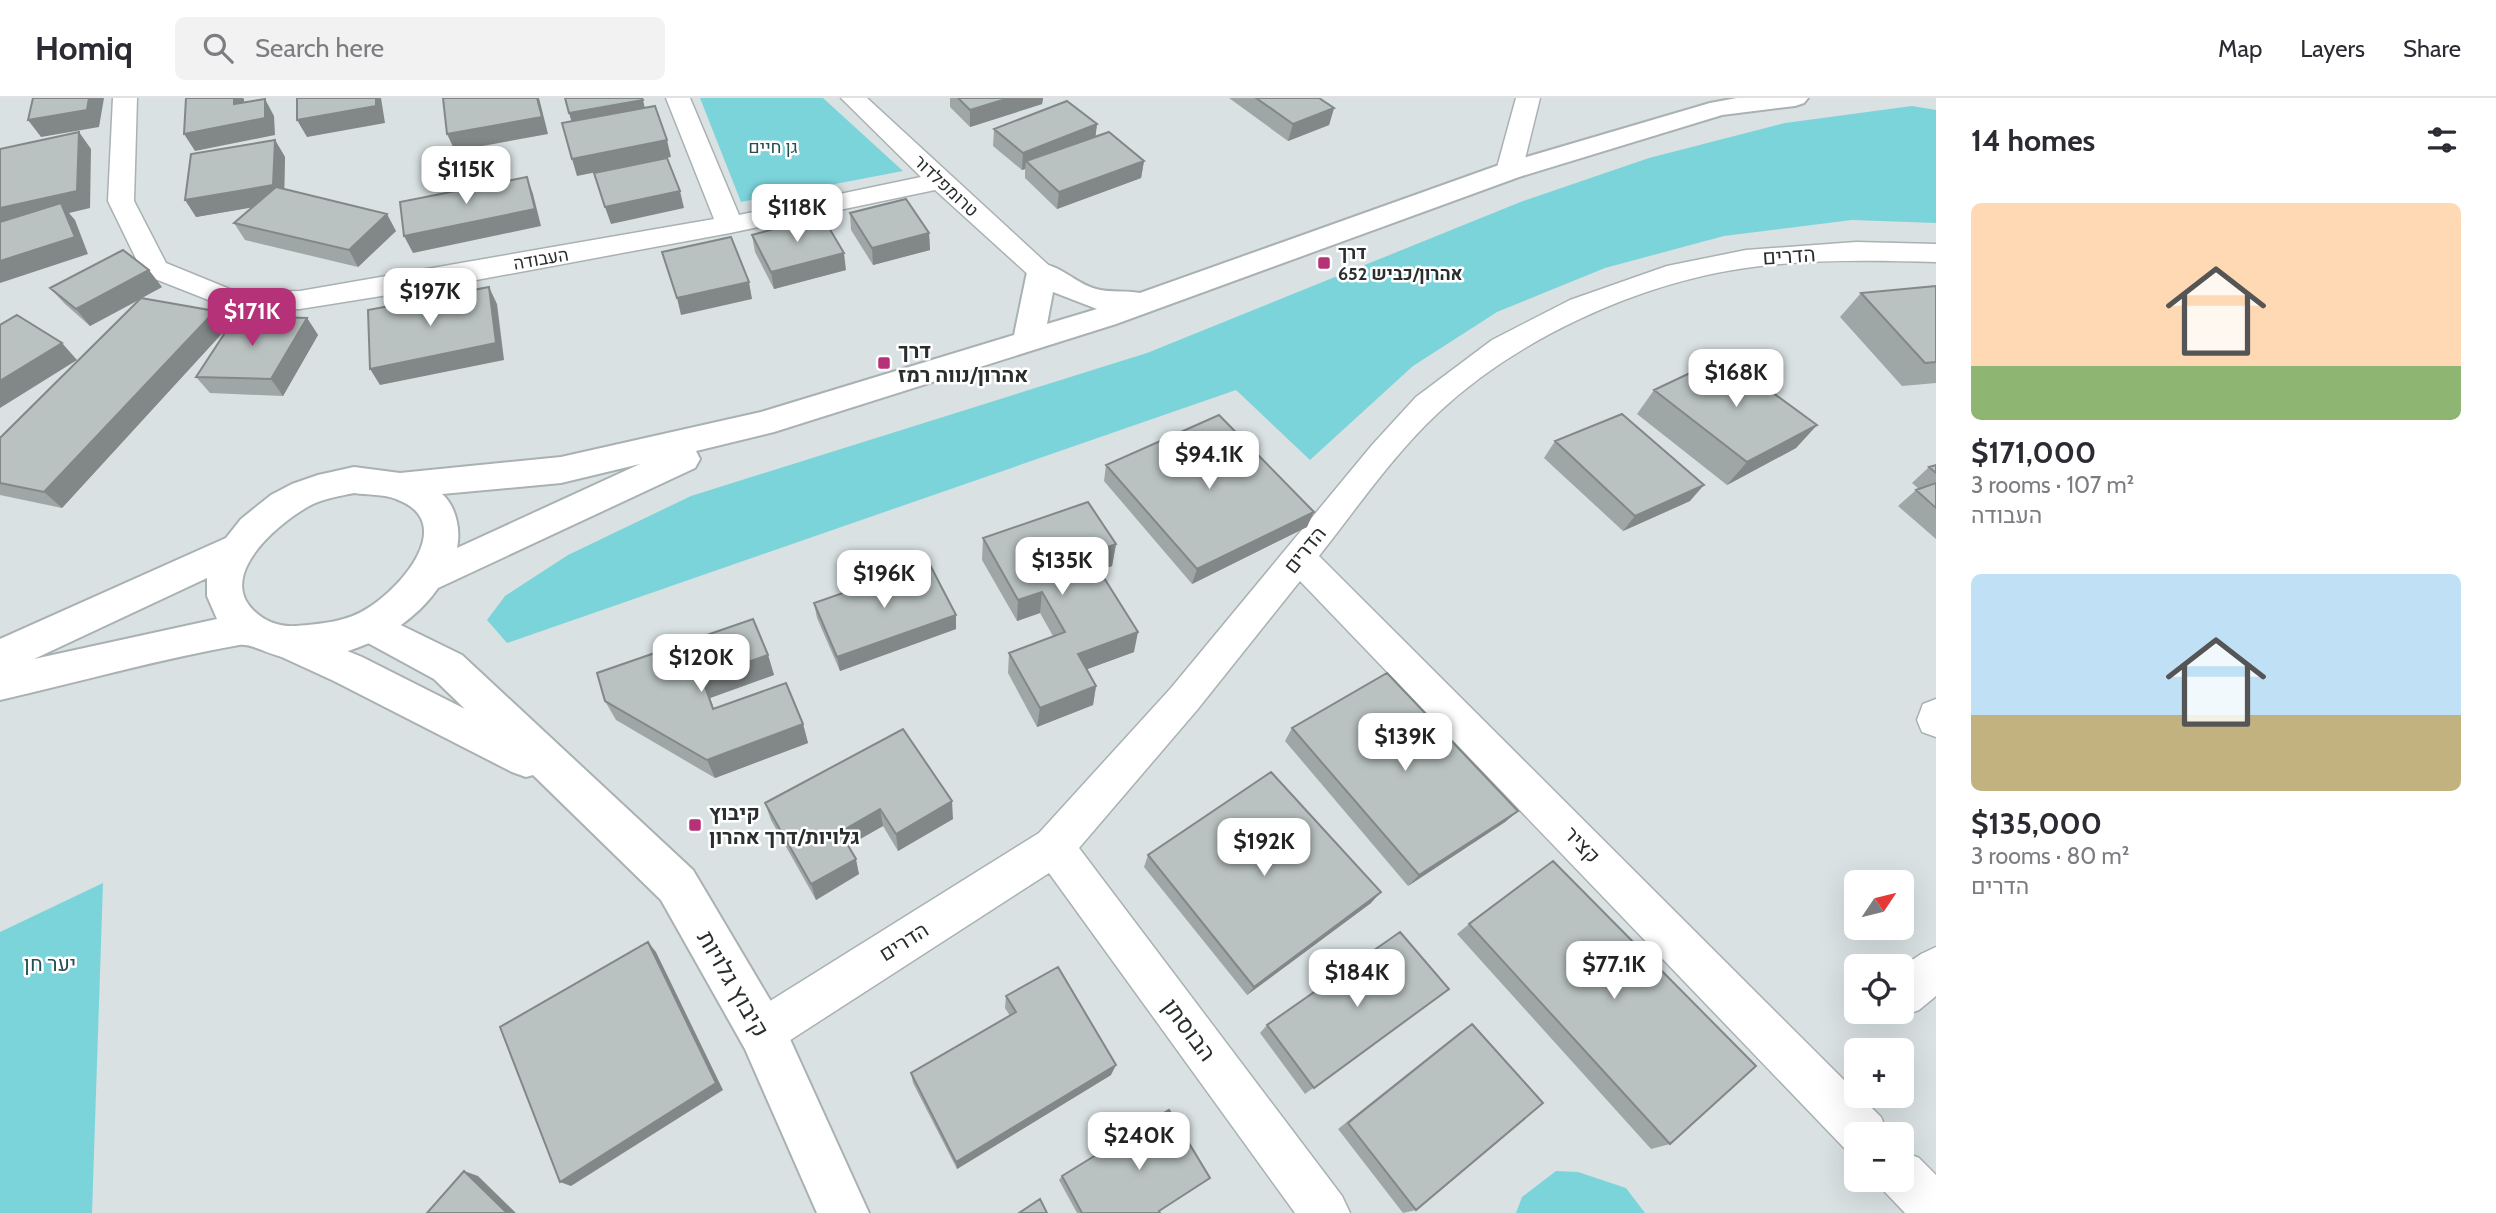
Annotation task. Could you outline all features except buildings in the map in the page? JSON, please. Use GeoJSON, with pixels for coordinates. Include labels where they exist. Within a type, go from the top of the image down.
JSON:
{"type":"FeatureCollection","features":[{"type":"Feature","properties":{"kind":"main road"},"geometry":{"type":"LineString","coordinates":[[404,485],[433,506],[440,521],[443,538],[439,557],[430,576],[415,595],[395,612],[370,626],[328,640],[286,642],[271,639],[247,628],[232,611],[225,592],[227,570],[237,548],[264,519],[299,495],[327,485],[354,480],[380,480],[404,485],[561,470],[762,424],[1148,302],[1509,171],[1719,108],[1795,98]]}},
{"type":"Feature","properties":{"kind":"main road"},"geometry":{"type":"LineString","coordinates":[[1028,341],[1042,272],[1067,290],[1101,302],[1148,302]]}},
{"type":"Feature","properties":{"kind":"main road"},"geometry":{"type":"LineString","coordinates":[[430,576],[762,424]]}},
{"type":"Feature","properties":{"kind":"main road"},"geometry":{"type":"LineString","coordinates":[[0,657],[237,548]]}},
{"type":"Feature","properties":{"kind":"main road","name":"קיבוץ גלויות"},"geometry":{"type":"LineString","coordinates":[[370,626],[448,667],[577,787],[677,886],[762,1032],[843,1213]]}},
{"type":"Feature","properties":{"kind":"main road"},"geometry":{"type":"LineString","coordinates":[[0,683],[247,628]]}},
{"type":"Feature","properties":{"kind":"main road","name":"קיבוץ גלויות"},"geometry":{"type":"LineString","coordinates":[[286,642],[467,728],[577,787]]}},
{"type":"Feature","properties":{"kind":"street","name":"העבודה"},"geometry":{"type":"LineString","coordinates":[[125,98],[121,201],[155,269],[234,301],[300,300],[444,277],[730,225],[940,181]]}},
{"type":"Feature","properties":{"kind":"street"},"geometry":{"type":"LineString","coordinates":[[678,98],[730,225]]}},
{"type":"Feature","properties":{"kind":"street","name":"טרומפלדור"},"geometry":{"type":"LineString","coordinates":[[853,98],[940,181],[1042,272]]}},
{"type":"Feature","properties":{"kind":"street"},"geometry":{"type":"LineString","coordinates":[[1509,171],[1528,98]]}},
{"type":"Feature","properties":{"kind":"street","name":"הדרים"},"geometry":{"type":"LineString","coordinates":[[762,1032],[1054,847],[1184,699],[1383,453],[1427,405],[1503,347],[1580,307],[1677,272],[1746,258],[1856,251],[1936,253]]}},
{"type":"Feature","properties":{"kind":"street","name":"קציר"},"geometry":{"type":"LineString","coordinates":[[1299,558],[1852,1122]]}},
{"type":"Feature","properties":{"kind":"street","name":"הבוסתן"},"geometry":{"type":"LineString","coordinates":[[1054,847],[1325,1213]]}},
{"type":"Feature","properties":{"kind":"street"},"geometry":{"type":"LineString","coordinates":[[1914,986],[1936,969]]}},
{"type":"Feature","properties":{"kind":"street"},"geometry":{"type":"LineString","coordinates":[[1914,1187],[1936,1210]]}},
{"type":"Feature","properties":{"kind":"green space","name":"גן חיים"},"geometry":{"type":"Polygon","coordinates":[[[700,98],[823,98],[903,171],[741,202],[700,98]]]}},
{"type":"Feature","properties":{"kind":"green space"},"geometry":{"type":"Polygon","coordinates":[[[1912,106],[1936,110],[1936,223],[1852,220],[1724,236],[1605,268],[1497,312],[1413,366],[1310,460],[1236,390],[507,643],[487,620],[505,596],[568,555],[691,496],[1147,353],[1523,201],[1649,158],[1785,123],[1912,106]]]}},
{"type":"Feature","properties":{"kind":"green space","name":"יער חן"},"geometry":{"type":"Polygon","coordinates":[[[103,883],[92,1213],[0,1213],[0,932],[103,883]]]}},
{"type":"Feature","properties":{"kind":"green space"},"geometry":{"type":"Polygon","coordinates":[[[1556,1171],[1578,1172],[1626,1188],[1645,1213],[1516,1213],[1522,1197],[1556,1171]]]}},
{"type":"Feature","properties":{"kind":"place","name":"דרך אהרון/כביש 652"},"geometry":{"type":"Point","coordinates":[1324,263]}},
{"type":"Feature","properties":{"kind":"place","name":"דרך אהרון/נווה רמז"},"geometry":{"type":"Point","coordinates":[884,363]}},
{"type":"Feature","properties":{"kind":"place","name":"קיבוץ גלויות/דרך אהרון"},"geometry":{"type":"Point","coordinates":[695,825]}}]}
